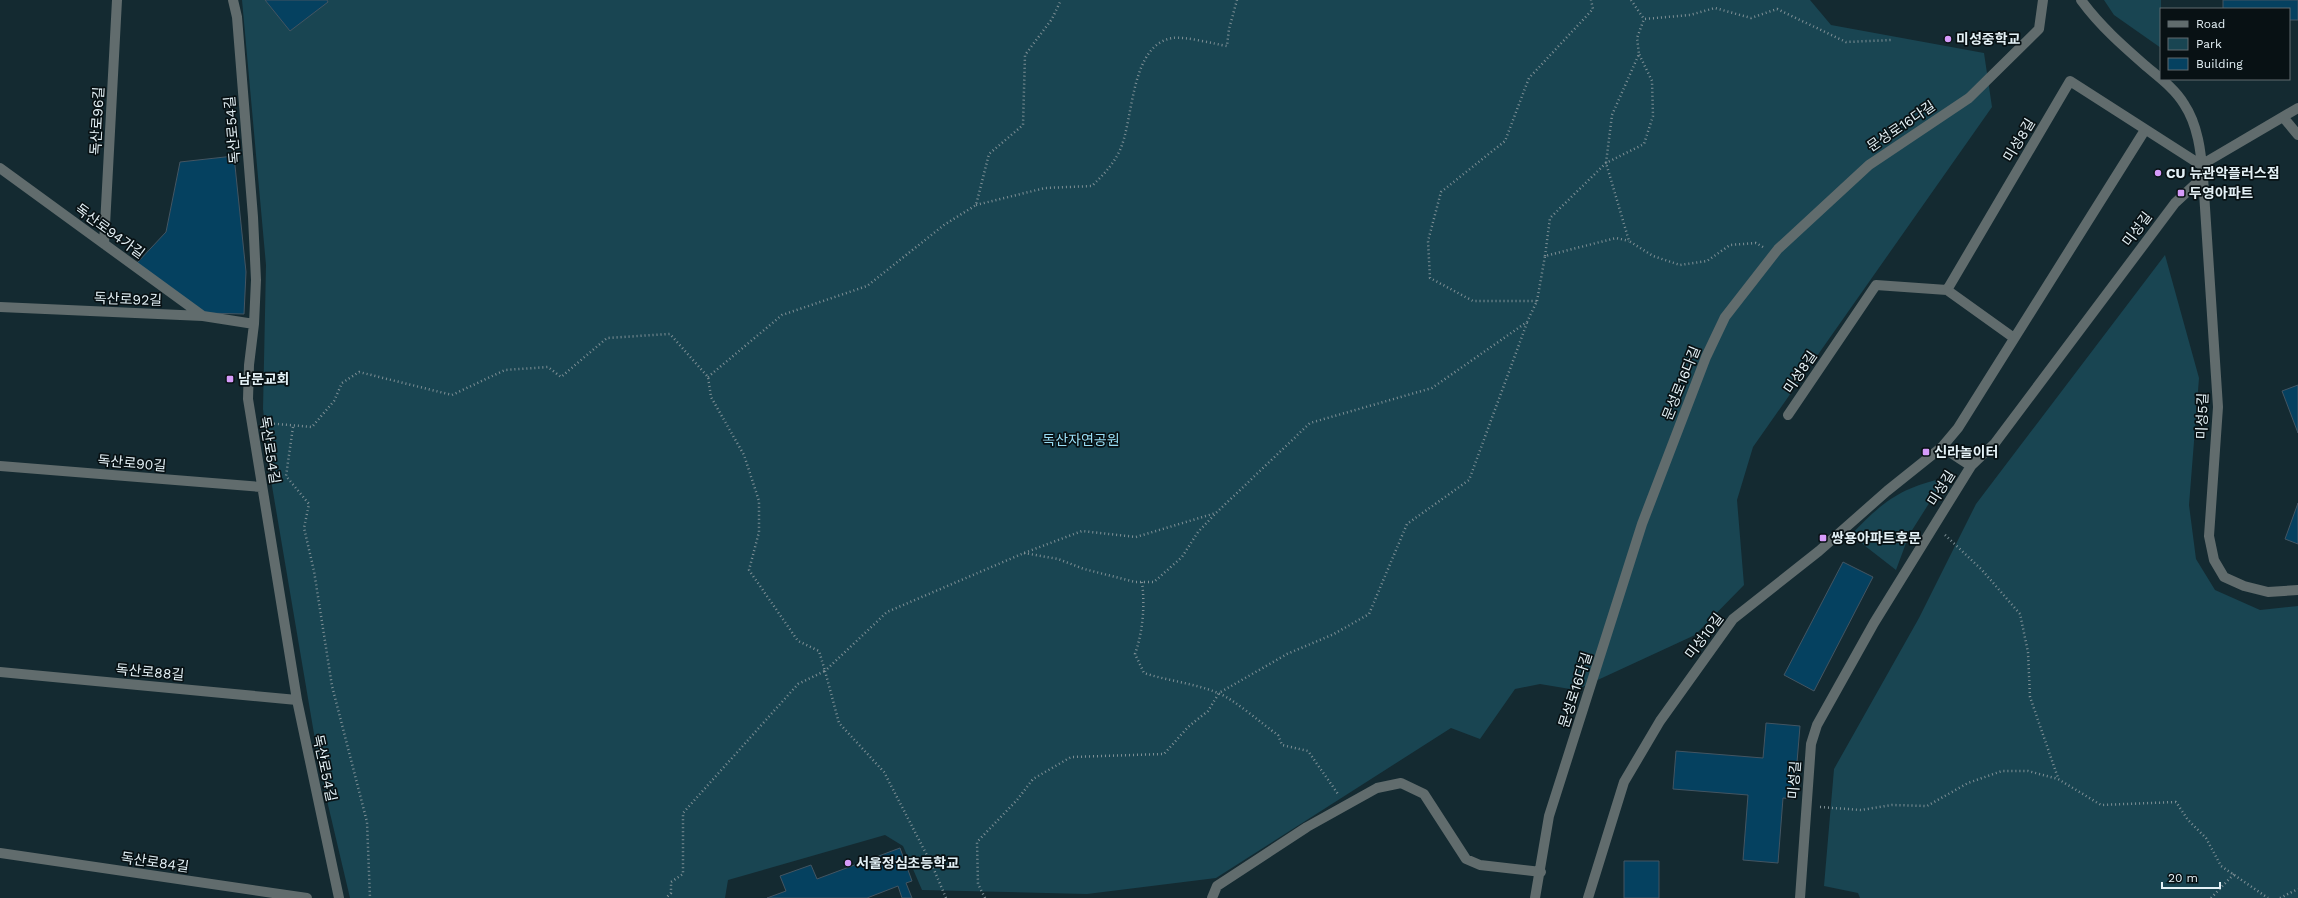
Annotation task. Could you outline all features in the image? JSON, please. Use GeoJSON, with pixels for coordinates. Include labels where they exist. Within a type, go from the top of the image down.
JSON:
{"type":"FeatureCollection","features":[{"type":"Feature","properties":{"kind":"street","name":"독산로96길"},"geometry":{"type":"LineString","coordinates":[[104,244],[118,0]]}},
{"type":"Feature","properties":{"kind":"street","name":"독산로54길"},"geometry":{"type":"LineString","coordinates":[[233,0],[237,17],[253,217],[256,280],[254,324],[249,365],[248,399],[261,487],[297,700],[339,898]]}},
{"type":"Feature","properties":{"kind":"street","name":"문성로16다길"},"geometry":{"type":"LineString","coordinates":[[1535,898],[1541,872],[1549,816],[1648,510],[1706,357],[1726,317],[1774,254],[1869,165],[1969,98],[2039,29],[2043,0]]}},
{"type":"Feature","properties":{"kind":"street"},"geometry":{"type":"LineString","coordinates":[[2081,0],[2095,19],[2160,79]]}},
{"type":"Feature","properties":{"kind":"street"},"geometry":{"type":"LineString","coordinates":[[2161,80],[2184,104],[2193,124],[2200,149],[2203,177]]}},
{"type":"Feature","properties":{"kind":"street","name":"미성8길"},"geometry":{"type":"LineString","coordinates":[[1788,415],[1876,285],[1947,290],[2070,81],[2145,130],[2201,164]]}},
{"type":"Feature","properties":{"kind":"street"},"geometry":{"type":"LineString","coordinates":[[2201,164],[2298,108]]}},
{"type":"Feature","properties":{"kind":"street"},"geometry":{"type":"LineString","coordinates":[[2283,117],[2298,135]]}},
{"type":"Feature","properties":{"kind":"street"},"geometry":{"type":"LineString","coordinates":[[1971,466],[1942,447],[1958,428],[2145,130]]}},
{"type":"Feature","properties":{"kind":"street","name":"독산로94가길"},"geometry":{"type":"LineString","coordinates":[[0,168],[203,316]]}},
{"type":"Feature","properties":{"kind":"street","name":"미성길"},"geometry":{"type":"LineString","coordinates":[[1800,898],[1810,744],[1817,726],[1874,623],[1971,466],[1995,443],[2175,203],[2203,177]]}},
{"type":"Feature","properties":{"kind":"street","name":"미성5길"},"geometry":{"type":"LineString","coordinates":[[2203,177],[2218,407],[2209,536],[2214,560],[2224,578],[2244,586],[2268,592],[2298,590]]}},
{"type":"Feature","properties":{"kind":"street"},"geometry":{"type":"LineString","coordinates":[[1947,290],[2014,338]]}},
{"type":"Feature","properties":{"kind":"street","name":"독산로92길"},"geometry":{"type":"LineString","coordinates":[[0,308],[203,316],[254,324]]}},
{"type":"Feature","properties":{"kind":"street","name":"미성10길"},"geometry":{"type":"LineString","coordinates":[[1588,898],[1624,782],[1660,721],[1733,620],[1819,551],[1887,491],[1942,447]]}},
{"type":"Feature","properties":{"kind":"street","name":"독산로90길"},"geometry":{"type":"LineString","coordinates":[[0,466],[261,487]]}},
{"type":"Feature","properties":{"kind":"street","name":"독산로88길"},"geometry":{"type":"LineString","coordinates":[[0,672],[297,700]]}},
{"type":"Feature","properties":{"kind":"street"},"geometry":{"type":"LineString","coordinates":[[1212,898],[1217,886],[1307,827],[1378,788],[1402,784],[1424,794],[1466,859],[1480,866],[1541,872]]}},
{"type":"Feature","properties":{"kind":"street","name":"독산로84길"},"geometry":{"type":"LineString","coordinates":[[0,853],[307,898]]}},
{"type":"Feature","properties":{"kind":"path"},"geometry":{"type":"LineString","coordinates":[[976,205],[989,154],[1023,125],[1025,55],[1052,19],[1061,0]]}},
{"type":"Feature","properties":{"kind":"path"},"geometry":{"type":"LineString","coordinates":[[708,377],[782,315],[867,286],[944,225],[976,205],[1045,188],[1092,186],[1111,167],[1120,148],[1143,60],[1155,46],[1173,38],[1227,46],[1229,29],[1237,0]]}},
{"type":"Feature","properties":{"kind":"path"},"geometry":{"type":"LineString","coordinates":[[1537,301],[1474,301],[1430,278],[1428,241],[1440,192],[1505,141],[1529,78],[1593,10],[1591,0]]}},
{"type":"Feature","properties":{"kind":"path"},"geometry":{"type":"LineString","coordinates":[[1631,0],[1644,19]]}},
{"type":"Feature","properties":{"kind":"path"},"geometry":{"type":"LineString","coordinates":[[1644,19],[1690,15],[1715,8],[1751,18],[1777,9],[1846,42],[1892,40]]}},
{"type":"Feature","properties":{"kind":"path"},"geometry":{"type":"LineString","coordinates":[[985,898],[978,884],[977,842],[1017,800],[1033,779],[1071,757],[1164,754],[1188,727],[1208,711],[1219,693],[1287,654],[1334,634],[1369,614],[1407,524],[1469,480],[1527,322],[1537,301],[1550,218],[1606,163],[1644,144],[1653,116],[1652,81],[1639,54],[1637,38],[1644,19]]}},
{"type":"Feature","properties":{"kind":"path"},"geometry":{"type":"LineString","coordinates":[[1629,241],[1606,163],[1612,114],[1639,54]]}},
{"type":"Feature","properties":{"kind":"path"},"geometry":{"type":"LineString","coordinates":[[1545,256],[1616,238],[1629,241],[1653,256],[1680,265],[1707,261],[1730,245],[1756,243],[1774,254]]}},
{"type":"Feature","properties":{"kind":"path"},"geometry":{"type":"LineString","coordinates":[[1024,553],[1058,559],[1084,570],[1142,582],[1154,582],[1182,557],[1198,532],[1216,513],[1310,423],[1432,388],[1527,322]]}},
{"type":"Feature","properties":{"kind":"path"},"geometry":{"type":"LineString","coordinates":[[251,422],[293,427],[312,427],[334,401],[342,383],[359,372],[452,395],[505,370],[548,367],[561,377],[607,338],[670,334],[708,377],[711,397],[744,455],[759,501],[759,532],[749,570],[798,641],[819,651],[839,723],[884,772],[932,865],[946,898]]}},
{"type":"Feature","properties":{"kind":"path"},"geometry":{"type":"LineString","coordinates":[[293,427],[286,476],[309,504],[304,528],[314,571],[332,686],[367,822],[370,898]]}},
{"type":"Feature","properties":{"kind":"path"},"geometry":{"type":"LineString","coordinates":[[666,898],[671,893],[671,882],[683,874],[683,813],[798,684],[825,671],[887,612],[1024,553],[1082,531],[1136,537],[1216,513]]}},
{"type":"Feature","properties":{"kind":"path"},"geometry":{"type":"LineString","coordinates":[[1935,526],[1982,570],[2020,614],[2028,652],[2030,697],[2058,779]]}},
{"type":"Feature","properties":{"kind":"path"},"geometry":{"type":"LineString","coordinates":[[1142,582],[1145,605],[1140,622],[1140,638],[1135,654],[1144,673],[1169,681],[1193,684],[1219,693],[1278,735],[1282,745],[1308,751],[1346,806]]}},
{"type":"Feature","properties":{"kind":"path"},"geometry":{"type":"LineString","coordinates":[[1806,806],[1861,810],[1892,805],[1927,806],[1968,783],[2002,771],[2028,771],[2058,779],[2101,805],[2176,802],[2188,820],[2206,838],[2221,866],[2268,898]]}},
{"type":"Feature","properties":{"kind":"path"},"geometry":{"type":"LineString","coordinates":[[2211,898],[2234,874]]}},
{"type":"Feature","properties":{"kind":"path"},"geometry":{"type":"LineString","coordinates":[[2280,898],[2298,889]]}},
{"type":"Feature","properties":{"kind":"green space","name":"독산자연공원"},"geometry":{"type":"Polygon","coordinates":[[[242,0],[1810,0],[1831,25],[1984,53],[1992,107],[1753,447],[1737,500],[1744,585],[1695,635],[1576,690],[1540,684],[1515,689],[1480,739],[1451,728],[1216,878],[1087,894],[922,890],[903,846],[885,835],[728,880],[725,898],[350,898],[321,775],[272,486],[263,409],[266,265],[242,0]]]}},
{"type":"Feature","properties":{"kind":"green space"},"geometry":{"type":"Polygon","coordinates":[[[2104,0],[2161,0],[2160,47],[2114,15],[2104,0]]]}},
{"type":"Feature","properties":{"kind":"green space"},"geometry":{"type":"Polygon","coordinates":[[[2165,255],[2199,378],[2189,505],[2196,559],[2215,590],[2260,610],[2298,606],[2298,898],[1860,898],[1858,893],[1824,886],[1834,769],[1919,618],[1976,504],[2165,255]]]}},
{"type":"Feature","properties":{"kind":"green space"},"geometry":{"type":"Polygon","coordinates":[[[1945,478],[1909,535],[1896,570],[1851,535],[1882,505],[1893,498],[1916,486],[1945,478]]]}},
{"type":"Feature","properties":{"kind":"building"},"geometry":{"type":"Polygon","coordinates":[[[265,0],[327,0],[328,2],[290,31],[265,0]]]}},
{"type":"Feature","properties":{"kind":"building"},"geometry":{"type":"Polygon","coordinates":[[[2223,0],[2298,0],[2298,20],[2290,20],[2290,8],[2223,8],[2223,0]]]}},
{"type":"Feature","properties":{"kind":"building"},"geometry":{"type":"Polygon","coordinates":[[[234,156],[246,272],[244,314],[203,313],[136,264],[166,232],[180,162],[234,156]]]}},
{"type":"Feature","properties":{"kind":"building"},"geometry":{"type":"Polygon","coordinates":[[[2298,385],[2298,433],[2282,391],[2298,385]]]}},
{"type":"Feature","properties":{"kind":"building"},"geometry":{"type":"Polygon","coordinates":[[[2298,503],[2298,544],[2285,539],[2298,503]]]}},
{"type":"Feature","properties":{"kind":"building"},"geometry":{"type":"Polygon","coordinates":[[[1843,562],[1873,577],[1814,691],[1784,675],[1843,562]]]}},
{"type":"Feature","properties":{"kind":"building"},"geometry":{"type":"Polygon","coordinates":[[[1766,723],[1800,726],[1794,799],[1783,798],[1778,863],[1743,860],[1748,795],[1673,789],[1676,751],[1763,758],[1766,723]]]}},
{"type":"Feature","properties":{"kind":"building"},"geometry":{"type":"Polygon","coordinates":[[[900,848],[912,881],[906,883],[912,898],[902,898],[898,886],[867,898],[767,898],[786,891],[780,876],[811,865],[817,879],[900,848]]]}},
{"type":"Feature","properties":{"kind":"building"},"geometry":{"type":"Polygon","coordinates":[[[1624,861],[1659,861],[1659,898],[1624,898],[1624,861]]]}},
{"type":"Feature","properties":{"kind":"place","name":"미성중학교"},"geometry":{"type":"Point","coordinates":[1948,39]}},
{"type":"Feature","properties":{"kind":"place","name":"CU 뉴관악플러스점"},"geometry":{"type":"Point","coordinates":[2158,173]}},
{"type":"Feature","properties":{"kind":"place","name":"두영아파트"},"geometry":{"type":"Point","coordinates":[2181,193]}},
{"type":"Feature","properties":{"kind":"place","name":"남문교회"},"geometry":{"type":"Point","coordinates":[230,379]}},
{"type":"Feature","properties":{"kind":"place","name":"신라놀이터"},"geometry":{"type":"Point","coordinates":[1926,452]}},
{"type":"Feature","properties":{"kind":"place","name":"쌍용아파트후문"},"geometry":{"type":"Point","coordinates":[1823,538]}},
{"type":"Feature","properties":{"kind":"place","name":"서울정심초등학교"},"geometry":{"type":"Point","coordinates":[848,863]}}]}
